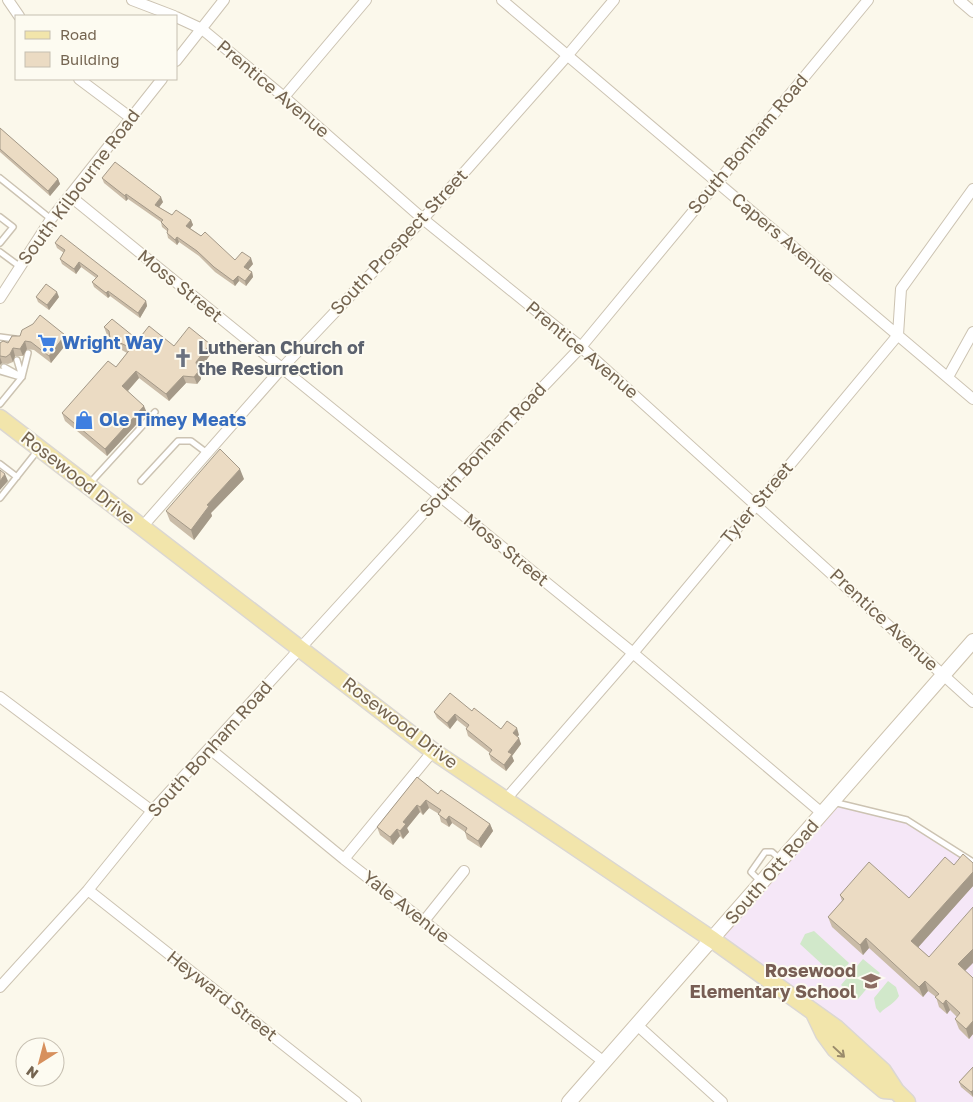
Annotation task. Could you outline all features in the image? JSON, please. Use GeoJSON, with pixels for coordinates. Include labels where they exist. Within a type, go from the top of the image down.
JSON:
{"type":"FeatureCollection","features":[{"type":"Feature","properties":{"kind":"main road","name":"Rosewood Drive"},"geometry":{"type":"LineString","coordinates":[[0,418],[433,750],[713,940],[813,1012],[824,1034],[835,1049],[884,1090],[897,1098]]}},
{"type":"Feature","properties":{"kind":"street"},"geometry":{"type":"LineString","coordinates":[[8,0],[19,15]]}},
{"type":"Feature","properties":{"kind":"street","name":"Prentice Avenue"},"geometry":{"type":"LineString","coordinates":[[132,0],[170,15]]}},
{"type":"Feature","properties":{"kind":"street"},"geometry":{"type":"LineString","coordinates":[[178,59],[224,0]]}},
{"type":"Feature","properties":{"kind":"street"},"geometry":{"type":"LineString","coordinates":[[284,97],[366,0]]}},
{"type":"Feature","properties":{"kind":"street","name":"Capers Avenue"},"geometry":{"type":"LineString","coordinates":[[502,0],[973,399]]}},
{"type":"Feature","properties":{"kind":"street","name":"South Prospect Street"},"geometry":{"type":"LineString","coordinates":[[142,527],[282,368],[423,219],[614,0]]}},
{"type":"Feature","properties":{"kind":"street","name":"South Bonham Road"},"geometry":{"type":"LineString","coordinates":[[0,987],[88,890],[152,811],[440,496],[581,347],[716,181],[868,0]]}},
{"type":"Feature","properties":{"kind":"street"},"geometry":{"type":"LineString","coordinates":[[959,0],[973,12]]}},
{"type":"Feature","properties":{"kind":"street","name":"Prentice Avenue"},"geometry":{"type":"LineString","coordinates":[[178,18],[202,29],[284,97],[423,219],[581,347],[757,504],[973,702]]}},
{"type":"Feature","properties":{"kind":"street"},"geometry":{"type":"LineString","coordinates":[[80,80],[131,118]]}},
{"type":"Feature","properties":{"kind":"street","name":"South Kilbourne Road"},"geometry":{"type":"LineString","coordinates":[[0,298],[51,219],[161,80]]}},
{"type":"Feature","properties":{"kind":"street"},"geometry":{"type":"LineString","coordinates":[[898,335],[901,289],[973,189]]}},
{"type":"Feature","properties":{"kind":"street","name":"Moss Street"},"geometry":{"type":"LineString","coordinates":[[70,196],[633,653],[823,814]]}},
{"type":"Feature","properties":{"kind":"street"},"geometry":{"type":"LineString","coordinates":[[948,377],[973,332]]}},
{"type":"Feature","properties":{"kind":"street","name":"Tyler Street"},"geometry":{"type":"LineString","coordinates":[[506,799],[633,653],[898,335]]}},
{"type":"Feature","properties":{"kind":"street","name":"South Ott Road"},"geometry":{"type":"LineString","coordinates":[[569,1102],[763,883],[973,641]]}},
{"type":"Feature","properties":{"kind":"street"},"geometry":{"type":"LineString","coordinates":[[0,696],[152,811]]}},
{"type":"Feature","properties":{"kind":"street","name":"Yale Avenue"},"geometry":{"type":"LineString","coordinates":[[210,749],[344,859],[604,1062]]}},
{"type":"Feature","properties":{"kind":"street"},"geometry":{"type":"LineString","coordinates":[[344,859],[433,750]]}},
{"type":"Feature","properties":{"kind":"street"},"geometry":{"type":"LineString","coordinates":[[424,922],[464,871]]}},
{"type":"Feature","properties":{"kind":"street","name":"Heyward Street"},"geometry":{"type":"LineString","coordinates":[[88,890],[356,1102]]}},
{"type":"Feature","properties":{"kind":"street"},"geometry":{"type":"LineString","coordinates":[[637,1025],[722,1102]]}},
{"type":"Feature","properties":{"kind":"lane"},"geometry":{"type":"LineString","coordinates":[[0,178],[51,219]]}},
{"type":"Feature","properties":{"kind":"lane"},"geometry":{"type":"LineString","coordinates":[[0,217],[13,227],[0,243]]}},
{"type":"Feature","properties":{"kind":"lane"},"geometry":{"type":"LineString","coordinates":[[0,252],[19,266]]}},
{"type":"Feature","properties":{"kind":"lane"},"geometry":{"type":"LineString","coordinates":[[0,338],[21,340]]}},
{"type":"Feature","properties":{"kind":"lane"},"geometry":{"type":"LineString","coordinates":[[0,338],[9,346]]}},
{"type":"Feature","properties":{"kind":"lane"},"geometry":{"type":"LineString","coordinates":[[0,404],[22,377],[28,353]]}},
{"type":"Feature","properties":{"kind":"lane"},"geometry":{"type":"LineString","coordinates":[[17,360],[22,377]]}},
{"type":"Feature","properties":{"kind":"lane"},"geometry":{"type":"LineString","coordinates":[[4,366],[22,377]]}},
{"type":"Feature","properties":{"kind":"lane"},"geometry":{"type":"LineString","coordinates":[[0,372],[22,377]]}},
{"type":"Feature","properties":{"kind":"lane"},"geometry":{"type":"LineString","coordinates":[[88,485],[155,412]]}},
{"type":"Feature","properties":{"kind":"lane"},"geometry":{"type":"LineString","coordinates":[[141,481],[178,441],[191,441],[207,454]]}},
{"type":"Feature","properties":{"kind":"lane"},"geometry":{"type":"LineString","coordinates":[[0,498],[40,448]]}},
{"type":"Feature","properties":{"kind":"lane"},"geometry":{"type":"LineString","coordinates":[[0,464],[17,477]]}},
{"type":"Feature","properties":{"kind":"lane"},"geometry":{"type":"LineString","coordinates":[[833,802],[906,820],[973,862]]}},
{"type":"Feature","properties":{"kind":"shaded area","name":"Rosewood Elementary School"},"geometry":{"type":"Polygon","coordinates":[[[833,802],[907,820],[973,862],[973,1102],[907,1102],[883,1071],[713,940],[833,802]]]}},
{"type":"Feature","properties":{"kind":"green space"},"geometry":{"type":"Polygon","coordinates":[[[814,931],[849,963],[837,978],[800,944],[805,934],[814,931]]]}},
{"type":"Feature","properties":{"kind":"green space"},"geometry":{"type":"Polygon","coordinates":[[[863,959],[880,973],[858,999],[841,985],[863,959]]]}},
{"type":"Feature","properties":{"kind":"green space"},"geometry":{"type":"Polygon","coordinates":[[[888,981],[896,987],[899,996],[880,1013],[876,1008],[874,998],[888,981]]]}},
{"type":"Feature","properties":{"kind":"building"},"geometry":{"type":"Polygon","coordinates":[[[0,128],[58,179],[48,191],[0,149],[0,128]]]}},
{"type":"Feature","properties":{"kind":"building"},"geometry":{"type":"Polygon","coordinates":[[[115,162],[161,197],[155,205],[172,215],[176,210],[191,220],[186,226],[201,236],[205,232],[235,260],[242,252],[251,258],[244,267],[252,272],[245,281],[238,276],[233,281],[197,251],[177,237],[175,240],[167,233],[168,229],[161,222],[163,220],[126,194],[125,196],[102,178],[115,162]]]}},
{"type":"Feature","properties":{"kind":"building"},"geometry":{"type":"Polygon","coordinates":[[[61,235],[146,301],[138,313],[92,282],[98,276],[79,262],[74,269],[60,259],[65,250],[55,243],[61,235]]]}},
{"type":"Feature","properties":{"kind":"building"},"geometry":{"type":"Polygon","coordinates":[[[46,284],[57,292],[47,305],[36,297],[46,284]]]}},
{"type":"Feature","properties":{"kind":"building"},"geometry":{"type":"Polygon","coordinates":[[[40,315],[65,335],[49,356],[31,342],[25,341],[20,349],[13,348],[6,357],[0,356],[0,343],[3,341],[8,343],[12,336],[20,336],[22,330],[33,324],[40,315]]]}},
{"type":"Feature","properties":{"kind":"building"},"geometry":{"type":"Polygon","coordinates":[[[112,319],[138,340],[149,326],[174,346],[189,327],[210,344],[196,362],[198,372],[194,377],[183,376],[166,394],[136,371],[122,386],[144,406],[105,449],[62,413],[108,361],[116,367],[131,348],[110,338],[109,331],[104,327],[112,319]]]}},
{"type":"Feature","properties":{"kind":"building"},"geometry":{"type":"Polygon","coordinates":[[[220,449],[240,469],[207,505],[209,506],[191,530],[166,511],[220,449]]]}},
{"type":"Feature","properties":{"kind":"building"},"geometry":{"type":"Polygon","coordinates":[[[0,470],[5,474],[0,481],[0,470]]]}},
{"type":"Feature","properties":{"kind":"building"},"geometry":{"type":"Polygon","coordinates":[[[450,693],[472,711],[474,708],[501,729],[507,721],[517,728],[513,733],[519,738],[508,752],[512,754],[504,765],[489,754],[492,750],[466,729],[469,725],[455,714],[447,723],[434,712],[450,693]]]}},
{"type":"Feature","properties":{"kind":"building"},"geometry":{"type":"Polygon","coordinates":[[[417,777],[438,794],[441,790],[490,824],[478,841],[465,832],[467,828],[449,816],[446,820],[438,814],[441,810],[426,800],[420,807],[417,805],[403,822],[406,824],[400,831],[397,829],[390,837],[377,827],[417,777]]]}},
{"type":"Feature","properties":{"kind":"building"},"geometry":{"type":"Polygon","coordinates":[[[963,854],[973,863],[973,872],[911,941],[929,957],[973,907],[973,949],[958,964],[973,978],[973,1021],[966,1029],[955,1019],[960,1013],[946,1000],[943,1004],[935,997],[939,994],[925,981],[919,987],[866,938],[860,945],[828,917],[844,899],[840,895],[869,862],[909,898],[945,857],[954,865],[963,854]]]}},
{"type":"Feature","properties":{"kind":"building"},"geometry":{"type":"Polygon","coordinates":[[[973,1067],[973,1090],[971,1092],[959,1082],[973,1067]]]}},
{"type":"Feature","properties":{"kind":"place","name":"Wright Way"},"geometry":{"type":"Point","coordinates":[47,343]}},
{"type":"Feature","properties":{"kind":"place","name":"Lutheran Church of the Resurrection"},"geometry":{"type":"Point","coordinates":[183,358]}},
{"type":"Feature","properties":{"kind":"place","name":"Ole Timey Meats"},"geometry":{"type":"Point","coordinates":[84,420]}},
{"type":"Feature","properties":{"kind":"place","name":"Rosewood Elementary School"},"geometry":{"type":"Point","coordinates":[871,981]}}]}
